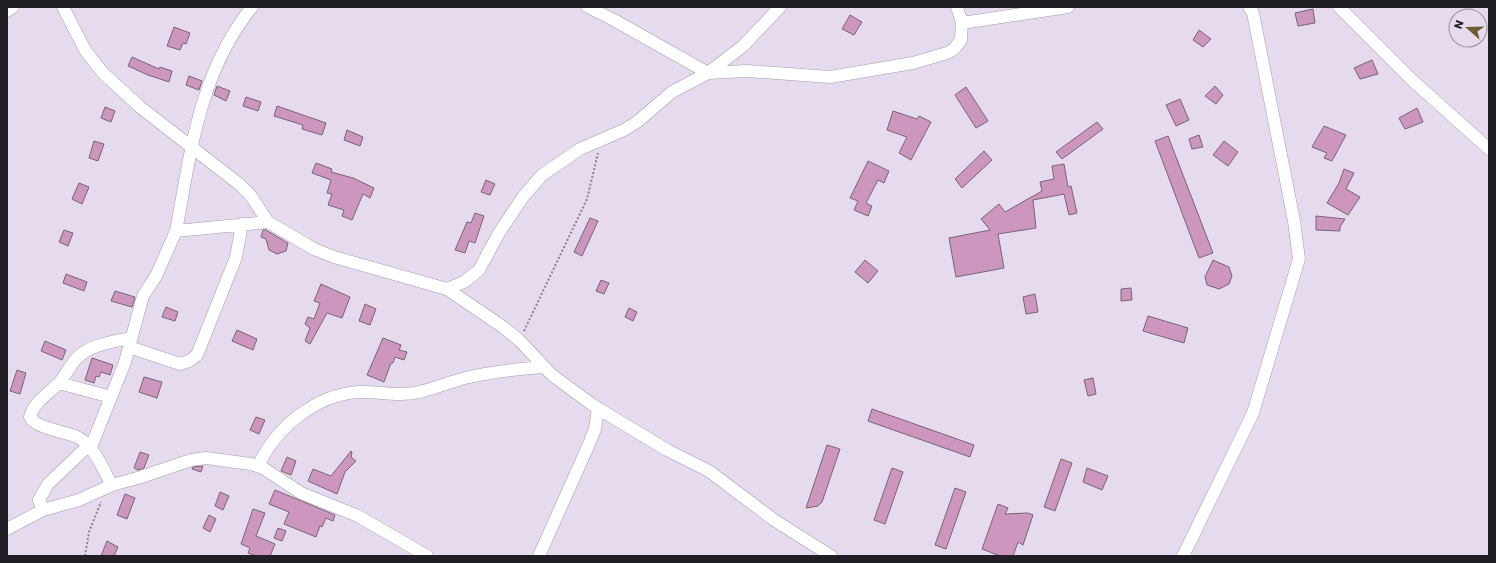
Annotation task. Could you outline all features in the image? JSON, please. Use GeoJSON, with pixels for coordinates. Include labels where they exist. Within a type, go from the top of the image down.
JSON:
{"type":"FeatureCollection","features":[{"type":"Feature","properties":{"kind":"street"},"geometry":{"type":"LineString","coordinates":[[7,11],[13,7]]}},
{"type":"Feature","properties":{"kind":"street"},"geometry":{"type":"LineString","coordinates":[[63,7],[94,63],[140,107],[191,145],[251,196],[268,222],[314,249],[334,257],[448,289],[503,327],[519,340],[543,367],[598,408],[667,450],[709,471],[789,531],[831,556]]}},
{"type":"Feature","properties":{"kind":"street"},"geometry":{"type":"LineString","coordinates":[[43,510],[40,500],[44,489],[90,446],[111,397],[125,362],[143,296],[156,276],[176,232],[191,145],[211,76],[234,30],[252,7]]}},
{"type":"Feature","properties":{"kind":"street"},"geometry":{"type":"LineString","coordinates":[[588,7],[708,73],[747,71],[830,77],[913,63],[947,53],[954,49],[961,40],[962,23],[957,7]]}},
{"type":"Feature","properties":{"kind":"street"},"geometry":{"type":"LineString","coordinates":[[448,289],[464,282],[479,270],[499,233],[523,198],[542,175],[580,149],[600,139],[624,130],[637,122],[672,92],[708,73],[743,46],[780,7]]}},
{"type":"Feature","properties":{"kind":"street"},"geometry":{"type":"LineString","coordinates":[[962,23],[1068,7]]}},
{"type":"Feature","properties":{"kind":"street"},"geometry":{"type":"LineString","coordinates":[[1183,556],[1253,413],[1299,259],[1294,221],[1253,13],[1250,7]]}},
{"type":"Feature","properties":{"kind":"street"},"geometry":{"type":"LineString","coordinates":[[1339,7],[1412,80],[1489,149]]}},
{"type":"Feature","properties":{"kind":"street"},"geometry":{"type":"LineString","coordinates":[[176,232],[268,222]]}},
{"type":"Feature","properties":{"kind":"street"},"geometry":{"type":"LineString","coordinates":[[112,484],[90,446],[79,438],[39,425],[30,420],[31,414],[42,398],[59,383],[77,358],[85,352],[101,345],[130,343],[180,364],[189,361],[197,355],[236,257],[242,224]]}},
{"type":"Feature","properties":{"kind":"street"},"geometry":{"type":"LineString","coordinates":[[258,466],[271,445],[292,421],[312,407],[330,398],[360,392],[393,395],[407,394],[484,374],[512,369],[543,367]]}},
{"type":"Feature","properties":{"kind":"street"},"geometry":{"type":"LineString","coordinates":[[59,383],[111,397]]}},
{"type":"Feature","properties":{"kind":"street"},"geometry":{"type":"LineString","coordinates":[[539,556],[595,429],[598,408]]}},
{"type":"Feature","properties":{"kind":"street"},"geometry":{"type":"LineString","coordinates":[[7,529],[43,510],[79,500],[112,484],[141,477],[197,459],[258,466],[301,493],[358,516],[427,556]]}},
{"type":"Feature","properties":{"kind":"path"},"geometry":{"type":"LineString","coordinates":[[519,340],[532,317],[587,199],[596,167],[600,139]]}},
{"type":"Feature","properties":{"kind":"path"},"geometry":{"type":"LineString","coordinates":[[85,556],[89,532],[102,499]]}},
{"type":"Feature","properties":{"kind":"building"},"geometry":{"type":"Polygon","coordinates":[[[1313,9],[1315,23],[1298,26],[1295,13],[1313,9]]]}},
{"type":"Feature","properties":{"kind":"building"},"geometry":{"type":"Polygon","coordinates":[[[850,15],[862,22],[854,35],[842,29],[850,15]]]}},
{"type":"Feature","properties":{"kind":"building"},"geometry":{"type":"Polygon","coordinates":[[[174,27],[190,33],[186,44],[183,43],[180,50],[167,46],[174,27]]]}},
{"type":"Feature","properties":{"kind":"building"},"geometry":{"type":"Polygon","coordinates":[[[1199,30],[1211,39],[1203,47],[1193,40],[1199,30]]]}},
{"type":"Feature","properties":{"kind":"building"},"geometry":{"type":"Polygon","coordinates":[[[132,57],[159,69],[160,67],[172,71],[169,82],[128,66],[132,57]]]}},
{"type":"Feature","properties":{"kind":"building"},"geometry":{"type":"Polygon","coordinates":[[[1372,60],[1378,74],[1360,79],[1354,68],[1372,60]]]}},
{"type":"Feature","properties":{"kind":"building"},"geometry":{"type":"Polygon","coordinates":[[[189,76],[202,81],[199,90],[186,85],[189,76]]]}},
{"type":"Feature","properties":{"kind":"building"},"geometry":{"type":"Polygon","coordinates":[[[217,86],[230,91],[226,101],[214,95],[217,86]]]}},
{"type":"Feature","properties":{"kind":"building"},"geometry":{"type":"Polygon","coordinates":[[[1215,86],[1223,95],[1216,104],[1205,96],[1215,86]]]}},
{"type":"Feature","properties":{"kind":"building"},"geometry":{"type":"Polygon","coordinates":[[[966,87],[988,121],[976,128],[955,95],[966,87]]]}},
{"type":"Feature","properties":{"kind":"building"},"geometry":{"type":"Polygon","coordinates":[[[246,97],[261,102],[258,111],[243,106],[246,97]]]}},
{"type":"Feature","properties":{"kind":"building"},"geometry":{"type":"Polygon","coordinates":[[[1180,99],[1189,120],[1176,126],[1166,105],[1180,99]]]}},
{"type":"Feature","properties":{"kind":"building"},"geometry":{"type":"Polygon","coordinates":[[[277,106],[326,123],[322,135],[302,129],[303,125],[274,116],[277,106]]]}},
{"type":"Feature","properties":{"kind":"building"},"geometry":{"type":"Polygon","coordinates":[[[105,107],[115,111],[111,122],[101,118],[105,107]]]}},
{"type":"Feature","properties":{"kind":"building"},"geometry":{"type":"Polygon","coordinates":[[[1417,108],[1423,122],[1405,129],[1399,118],[1417,108]]]}},
{"type":"Feature","properties":{"kind":"building"},"geometry":{"type":"Polygon","coordinates":[[[893,111],[917,119],[919,116],[931,122],[911,160],[899,153],[907,137],[887,130],[893,111]]]}},
{"type":"Feature","properties":{"kind":"building"},"geometry":{"type":"Polygon","coordinates":[[[1097,122],[1103,129],[1062,159],[1056,152],[1097,122]]]}},
{"type":"Feature","properties":{"kind":"building"},"geometry":{"type":"Polygon","coordinates":[[[1324,126],[1346,135],[1332,161],[1324,158],[1327,153],[1312,147],[1324,126]]]}},
{"type":"Feature","properties":{"kind":"building"},"geometry":{"type":"Polygon","coordinates":[[[347,130],[363,137],[360,146],[344,140],[347,130]]]}},
{"type":"Feature","properties":{"kind":"building"},"geometry":{"type":"Polygon","coordinates":[[[1199,135],[1203,147],[1192,149],[1189,139],[1199,135]]]}},
{"type":"Feature","properties":{"kind":"building"},"geometry":{"type":"Polygon","coordinates":[[[1168,136],[1213,253],[1199,258],[1155,141],[1168,136]]]}},
{"type":"Feature","properties":{"kind":"building"},"geometry":{"type":"Polygon","coordinates":[[[94,141],[104,144],[98,161],[89,158],[94,141]]]}},
{"type":"Feature","properties":{"kind":"building"},"geometry":{"type":"Polygon","coordinates":[[[1224,141],[1238,152],[1228,166],[1213,155],[1224,141]]]}},
{"type":"Feature","properties":{"kind":"building"},"geometry":{"type":"Polygon","coordinates":[[[984,151],[992,160],[962,188],[955,179],[984,151]]]}},
{"type":"Feature","properties":{"kind":"building"},"geometry":{"type":"Polygon","coordinates":[[[868,161],[889,171],[884,183],[878,180],[866,203],[872,206],[868,216],[854,210],[858,201],[850,198],[868,161]]]}},
{"type":"Feature","properties":{"kind":"building"},"geometry":{"type":"Polygon","coordinates":[[[316,163],[332,169],[331,172],[353,178],[374,188],[370,198],[363,194],[352,220],[342,216],[344,210],[328,205],[332,194],[327,193],[331,180],[312,173],[316,163]]]}},
{"type":"Feature","properties":{"kind":"building"},"geometry":{"type":"Polygon","coordinates":[[[1064,164],[1068,187],[1071,186],[1077,213],[1069,215],[1064,194],[1033,200],[1036,228],[998,234],[1004,268],[956,277],[949,238],[990,230],[981,219],[999,204],[1005,212],[1042,191],[1040,182],[1054,179],[1052,166],[1064,164]]]}},
{"type":"Feature","properties":{"kind":"building"},"geometry":{"type":"Polygon","coordinates":[[[1344,169],[1354,173],[1346,189],[1360,197],[1348,215],[1327,203],[1339,183],[1344,169]]]}},
{"type":"Feature","properties":{"kind":"building"},"geometry":{"type":"Polygon","coordinates":[[[486,180],[495,184],[490,195],[481,192],[486,180]]]}},
{"type":"Feature","properties":{"kind":"building"},"geometry":{"type":"Polygon","coordinates":[[[79,183],[89,187],[82,204],[72,199],[79,183]]]}},
{"type":"Feature","properties":{"kind":"building"},"geometry":{"type":"Polygon","coordinates":[[[475,213],[484,216],[475,243],[469,241],[465,253],[455,250],[467,222],[471,223],[475,213]]]}},
{"type":"Feature","properties":{"kind":"building"},"geometry":{"type":"Polygon","coordinates":[[[1316,216],[1345,219],[1340,227],[1340,231],[1316,230],[1316,216]]]}},
{"type":"Feature","properties":{"kind":"building"},"geometry":{"type":"Polygon","coordinates":[[[590,218],[598,221],[582,256],[574,252],[590,218]]]}},
{"type":"Feature","properties":{"kind":"building"},"geometry":{"type":"Polygon","coordinates":[[[64,230],[73,233],[68,246],[59,242],[64,230]]]}},
{"type":"Feature","properties":{"kind":"building"},"geometry":{"type":"Polygon","coordinates":[[[263,230],[266,230],[288,243],[286,251],[277,254],[269,250],[266,239],[261,237],[263,230]]]}},
{"type":"Feature","properties":{"kind":"building"},"geometry":{"type":"Polygon","coordinates":[[[865,260],[878,271],[868,283],[855,272],[865,260]]]}},
{"type":"Feature","properties":{"kind":"building"},"geometry":{"type":"Polygon","coordinates":[[[1213,260],[1229,267],[1232,276],[1229,284],[1219,289],[1207,285],[1205,277],[1213,260]]]}},
{"type":"Feature","properties":{"kind":"building"},"geometry":{"type":"Polygon","coordinates":[[[66,274],[87,282],[84,291],[63,283],[66,274]]]}},
{"type":"Feature","properties":{"kind":"building"},"geometry":{"type":"Polygon","coordinates":[[[601,280],[609,283],[604,294],[596,291],[601,280]]]}},
{"type":"Feature","properties":{"kind":"building"},"geometry":{"type":"Polygon","coordinates":[[[321,284],[350,297],[342,318],[327,313],[310,344],[305,341],[310,328],[305,324],[308,317],[314,319],[320,303],[314,301],[321,284]]]}},
{"type":"Feature","properties":{"kind":"building"},"geometry":{"type":"Polygon","coordinates":[[[1131,288],[1132,300],[1121,301],[1121,289],[1131,288]]]}},
{"type":"Feature","properties":{"kind":"building"},"geometry":{"type":"Polygon","coordinates":[[[115,291],[135,297],[132,307],[111,301],[115,291]]]}},
{"type":"Feature","properties":{"kind":"building"},"geometry":{"type":"Polygon","coordinates":[[[1035,294],[1038,312],[1026,314],[1023,297],[1035,294]]]}},
{"type":"Feature","properties":{"kind":"building"},"geometry":{"type":"Polygon","coordinates":[[[365,304],[376,309],[370,325],[359,321],[365,304]]]}},
{"type":"Feature","properties":{"kind":"building"},"geometry":{"type":"Polygon","coordinates":[[[166,307],[178,312],[175,321],[162,317],[166,307]]]}},
{"type":"Feature","properties":{"kind":"building"},"geometry":{"type":"Polygon","coordinates":[[[629,308],[637,312],[633,321],[625,317],[629,308]]]}},
{"type":"Feature","properties":{"kind":"building"},"geometry":{"type":"Polygon","coordinates":[[[1148,316],[1188,328],[1184,343],[1143,331],[1148,316]]]}},
{"type":"Feature","properties":{"kind":"building"},"geometry":{"type":"Polygon","coordinates":[[[237,330],[257,339],[253,350],[232,341],[237,330]]]}},
{"type":"Feature","properties":{"kind":"building"},"geometry":{"type":"Polygon","coordinates":[[[383,338],[401,345],[399,350],[407,352],[404,360],[395,357],[393,363],[391,363],[384,382],[367,375],[383,338]]]}},
{"type":"Feature","properties":{"kind":"building"},"geometry":{"type":"Polygon","coordinates":[[[45,341],[66,350],[62,360],[41,351],[45,341]]]}},
{"type":"Feature","properties":{"kind":"building"},"geometry":{"type":"Polygon","coordinates":[[[92,358],[113,365],[110,375],[101,372],[99,377],[96,376],[94,383],[85,380],[92,358]]]}},
{"type":"Feature","properties":{"kind":"building"},"geometry":{"type":"Polygon","coordinates":[[[17,370],[26,373],[20,394],[10,391],[17,370]]]}},
{"type":"Feature","properties":{"kind":"building"},"geometry":{"type":"Polygon","coordinates":[[[144,377],[162,382],[157,398],[139,392],[144,377]]]}},
{"type":"Feature","properties":{"kind":"building"},"geometry":{"type":"Polygon","coordinates":[[[1093,378],[1096,394],[1088,396],[1084,380],[1093,378]]]}},
{"type":"Feature","properties":{"kind":"building"},"geometry":{"type":"Polygon","coordinates":[[[872,409],[974,445],[970,457],[868,421],[872,409]]]}},
{"type":"Feature","properties":{"kind":"building"},"geometry":{"type":"Polygon","coordinates":[[[256,417],[265,420],[259,434],[250,430],[256,417]]]}},
{"type":"Feature","properties":{"kind":"building"},"geometry":{"type":"Polygon","coordinates":[[[827,445],[840,449],[822,502],[818,506],[806,508],[827,445]]]}},
{"type":"Feature","properties":{"kind":"building"},"geometry":{"type":"Polygon","coordinates":[[[351,451],[351,457],[356,461],[345,472],[337,494],[308,481],[313,469],[331,476],[351,451]]]}},
{"type":"Feature","properties":{"kind":"building"},"geometry":{"type":"Polygon","coordinates":[[[140,452],[149,455],[144,468],[138,470],[134,468],[140,452]]]}},
{"type":"Feature","properties":{"kind":"building"},"geometry":{"type":"Polygon","coordinates":[[[287,457],[296,461],[291,475],[281,471],[287,457]]]}},
{"type":"Feature","properties":{"kind":"building"},"geometry":{"type":"Polygon","coordinates":[[[1061,459],[1072,463],[1055,511],[1044,507],[1061,459]]]}},
{"type":"Feature","properties":{"kind":"building"},"geometry":{"type":"Polygon","coordinates":[[[203,466],[201,472],[192,469],[193,467],[203,466]]]}},
{"type":"Feature","properties":{"kind":"building"},"geometry":{"type":"Polygon","coordinates":[[[892,468],[903,472],[885,524],[874,520],[892,468]]]}},
{"type":"Feature","properties":{"kind":"building"},"geometry":{"type":"Polygon","coordinates":[[[1087,468],[1108,476],[1102,490],[1083,482],[1087,468]]]}},
{"type":"Feature","properties":{"kind":"building"},"geometry":{"type":"Polygon","coordinates":[[[955,488],[966,492],[946,549],[935,545],[955,488]]]}},
{"type":"Feature","properties":{"kind":"building"},"geometry":{"type":"Polygon","coordinates":[[[275,490],[335,515],[333,521],[326,518],[322,527],[320,526],[316,537],[284,524],[289,512],[269,504],[275,490]]]}},
{"type":"Feature","properties":{"kind":"building"},"geometry":{"type":"Polygon","coordinates":[[[220,492],[229,496],[223,510],[215,506],[220,492]]]}},
{"type":"Feature","properties":{"kind":"building"},"geometry":{"type":"Polygon","coordinates":[[[125,494],[135,498],[127,519],[117,515],[125,494]]]}},
{"type":"Feature","properties":{"kind":"building"},"geometry":{"type":"Polygon","coordinates":[[[998,504],[1008,508],[1005,514],[1028,513],[1033,515],[1023,545],[1018,542],[1013,556],[1000,556],[982,549],[998,504]]]}},
{"type":"Feature","properties":{"kind":"building"},"geometry":{"type":"Polygon","coordinates":[[[253,509],[265,513],[256,536],[275,544],[270,556],[256,556],[248,553],[250,548],[241,544],[253,509]]]}},
{"type":"Feature","properties":{"kind":"building"},"geometry":{"type":"Polygon","coordinates":[[[209,515],[216,519],[210,532],[203,528],[209,515]]]}},
{"type":"Feature","properties":{"kind":"building"},"geometry":{"type":"Polygon","coordinates":[[[278,528],[286,531],[282,541],[274,538],[278,528]]]}},
{"type":"Feature","properties":{"kind":"building"},"geometry":{"type":"Polygon","coordinates":[[[107,541],[118,547],[114,556],[101,556],[107,541]]]}}]}
